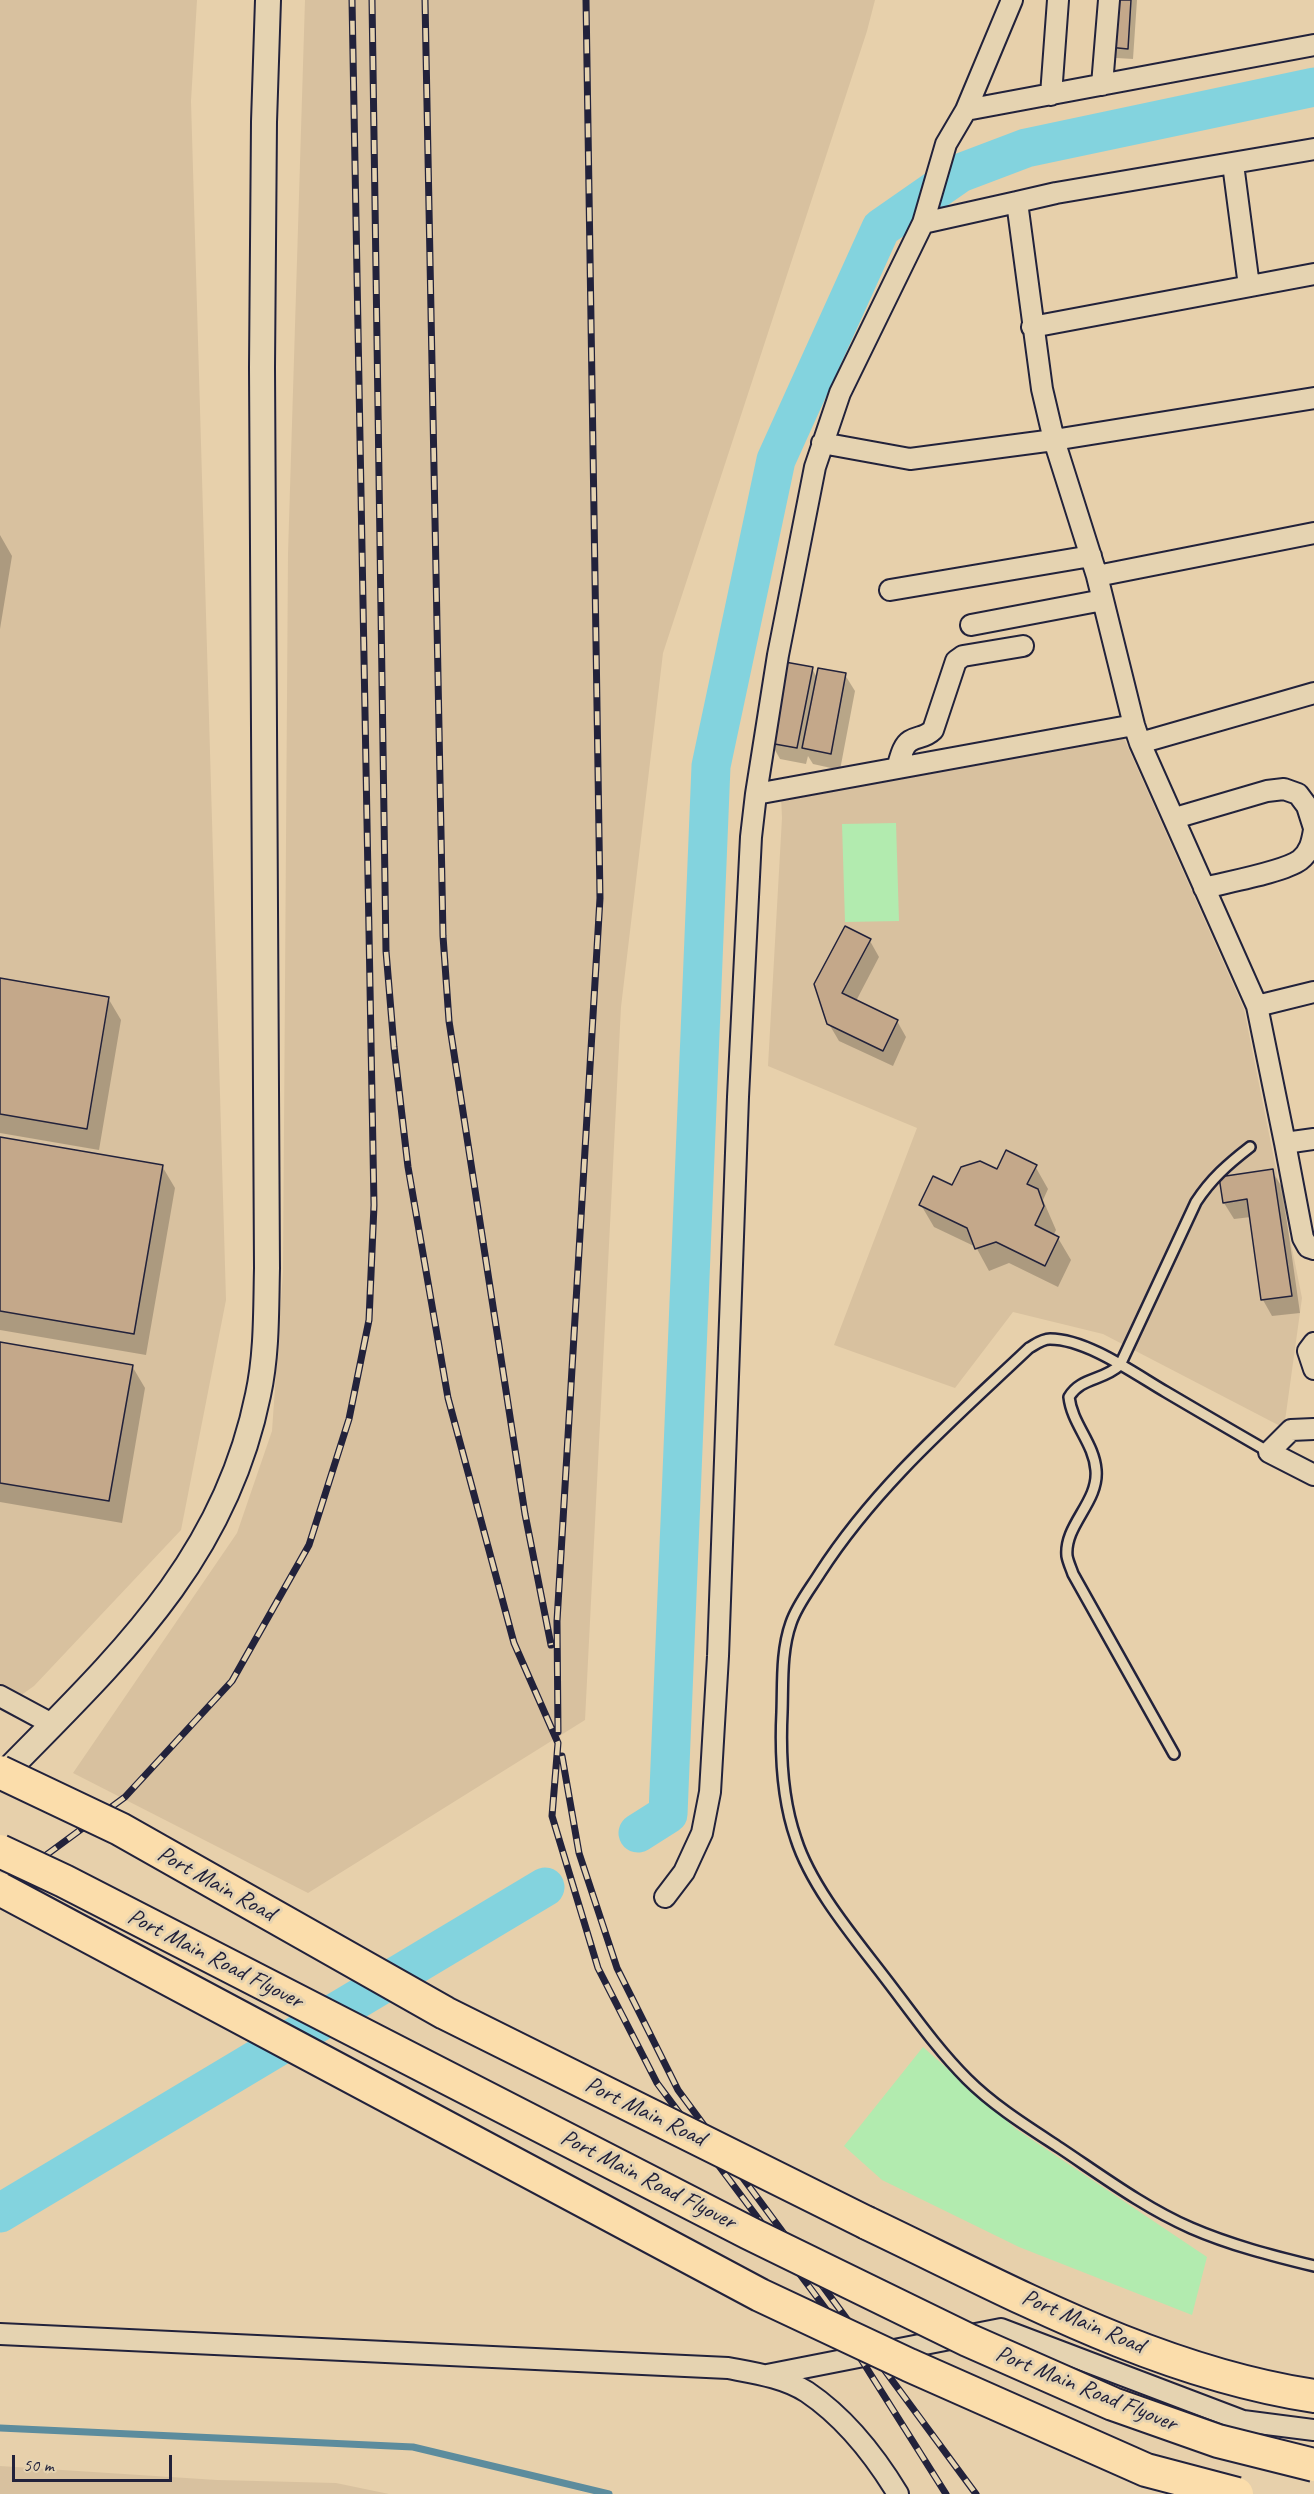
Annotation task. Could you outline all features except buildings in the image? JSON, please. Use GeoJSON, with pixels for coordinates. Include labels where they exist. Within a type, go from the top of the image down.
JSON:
{"type":"FeatureCollection","features":[{"type":"Feature","properties":{"kind":"main road","name":"Port Main Road"},"geometry":{"type":"LineString","coordinates":[[0,1772],[120,1829],[445,2013],[867,2223],[1062,2316],[1139,2348],[1226,2376],[1314,2396]]}},
{"type":"Feature","properties":{"kind":"main road","name":"Port Main Road Flyover"},"geometry":{"type":"LineString","coordinates":[[0,1851],[64,1881],[750,2233],[968,2340],[1113,2404],[1218,2441],[1314,2465]]}},
{"type":"Feature","properties":{"kind":"main road","name":"Port Main Road Flyover"},"geometry":{"type":"LineString","coordinates":[[0,1889],[760,2295],[909,2365],[1146,2470],[1237,2494]]}},
{"type":"Feature","properties":{"kind":"street"},"geometry":{"type":"LineString","coordinates":[[0,1778],[128,1645],[165,1600],[199,1549],[216,1518],[241,1459],[258,1395],[265,1346],[267,1268],[262,367],[264,122],[268,0]]}},
{"type":"Feature","properties":{"kind":"street"},"geometry":{"type":"LineString","coordinates":[[665,1898],[684,1872],[702,1833],[710,1792],[721,1597],[738,1097],[751,837],[756,794],[808,493],[822,443],[840,393],[926,214],[946,144],[966,110],[1012,0]]}},
{"type":"Feature","properties":{"kind":"street"},"geometry":{"type":"LineString","coordinates":[[1051,94],[1058,0]]}},
{"type":"Feature","properties":{"kind":"street"},"geometry":{"type":"LineString","coordinates":[[1102,86],[1109,0]]}},
{"type":"Feature","properties":{"kind":"street"},"geometry":{"type":"LineString","coordinates":[[966,110],[1314,45]]}},
{"type":"Feature","properties":{"kind":"street"},"geometry":{"type":"LineString","coordinates":[[926,214],[1017,202],[1056,193],[1314,149]]}},
{"type":"Feature","properties":{"kind":"street"},"geometry":{"type":"LineString","coordinates":[[1233,164],[1249,286]]}},
{"type":"Feature","properties":{"kind":"street"},"geometry":{"type":"LineString","coordinates":[[1017,202],[1042,388],[1054,440],[1097,576],[1137,734],[1257,1006],[1303,1238],[1308,1247],[1314,1249]]}},
{"type":"Feature","properties":{"kind":"street"},"geometry":{"type":"LineString","coordinates":[[1032,327],[1314,274]]}},
{"type":"Feature","properties":{"kind":"street"},"geometry":{"type":"LineString","coordinates":[[822,443],[910,459],[1054,440],[1314,398]]}},
{"type":"Feature","properties":{"kind":"street"},"geometry":{"type":"LineString","coordinates":[[1097,576],[1314,533]]}},
{"type":"Feature","properties":{"kind":"street"},"geometry":{"type":"LineString","coordinates":[[890,590],[1091,556]]}},
{"type":"Feature","properties":{"kind":"street"},"geometry":{"type":"LineString","coordinates":[[971,626],[1103,600]]}},
{"type":"Feature","properties":{"kind":"street"},"geometry":{"type":"LineString","coordinates":[[897,768],[904,748],[910,741],[926,736],[933,730],[956,661],[963,657],[1023,646]]}},
{"type":"Feature","properties":{"kind":"street"},"geometry":{"type":"LineString","coordinates":[[756,794],[897,768],[1137,734],[1314,693]]}},
{"type":"Feature","properties":{"kind":"street"},"geometry":{"type":"LineString","coordinates":[[1175,818],[1267,790],[1284,789],[1298,794],[1307,806],[1314,829],[1311,847],[1301,859],[1294,863],[1204,888]]}},
{"type":"Feature","properties":{"kind":"street"},"geometry":{"type":"LineString","coordinates":[[1257,1006],[1314,992]]}},
{"type":"Feature","properties":{"kind":"street"},"geometry":{"type":"LineString","coordinates":[[1285,1143],[1314,1139]]}},
{"type":"Feature","properties":{"kind":"street"},"geometry":{"type":"LineString","coordinates":[[1314,1343],[1308,1351],[1314,1369]]}},
{"type":"Feature","properties":{"kind":"street"},"geometry":{"type":"LineString","coordinates":[[1314,1429],[1291,1430],[1269,1452],[1314,1475]]}},
{"type":"Feature","properties":{"kind":"street"},"geometry":{"type":"LineString","coordinates":[[0,1696],[52,1724]]}},
{"type":"Feature","properties":{"kind":"street"},"geometry":{"type":"LineString","coordinates":[[767,2375],[1001,2329],[1243,2421],[1314,2430]]}},
{"type":"Feature","properties":{"kind":"street"},"geometry":{"type":"LineString","coordinates":[[0,2334],[728,2368],[767,2375],[805,2391],[832,2412],[857,2437],[898,2494]]}},
{"type":"Feature","properties":{"kind":"lane"},"geometry":{"type":"LineString","coordinates":[[1174,1754],[1073,1574],[1067,1556],[1070,1537],[1094,1489],[1096,1470],[1092,1453],[1075,1421],[1069,1396],[1074,1388],[1110,1374],[1120,1365],[1196,1203],[1209,1182],[1221,1169],[1250,1147]]}},
{"type":"Feature","properties":{"kind":"lane"},"geometry":{"type":"LineString","coordinates":[[1269,1452],[1120,1365],[1085,1348],[1066,1342],[1050,1339],[1041,1341],[1029,1348],[930,1441],[860,1516],[805,1597],[791,1621],[786,1642],[781,1732],[789,1815],[805,1860],[829,1901],[940,2049],[985,2095],[1036,2132],[1164,2214],[1189,2227],[1224,2241],[1314,2266]]}},
{"type":"Feature","properties":{"kind":"shaded area"},"geometry":{"type":"Polygon","coordinates":[[[0,0],[197,0],[191,101],[226,1300],[181,1530],[34,1686],[0,1710],[0,0]]]}},
{"type":"Feature","properties":{"kind":"shaded area"},"geometry":{"type":"Polygon","coordinates":[[[305,0],[875,0],[867,31],[663,653],[621,1007],[585,1720],[308,1893],[73,1773],[237,1533],[272,1431],[283,1272],[288,554],[305,0]]]}},
{"type":"Feature","properties":{"kind":"shaded area"},"geometry":{"type":"Polygon","coordinates":[[[1123,736],[1244,1009],[1302,1298],[1284,1428],[1103,1334],[1013,1312],[955,1388],[834,1345],[917,1128],[768,1066],[782,818],[781,796],[1123,736]]]}},
{"type":"Feature","properties":{"kind":"shaded area"},"geometry":{"type":"Polygon","coordinates":[[[0,2466],[217,2480],[336,2483],[389,2494],[0,2494],[0,2466]]]}},
{"type":"Feature","properties":{"kind":"green space"},"geometry":{"type":"Polygon","coordinates":[[[896,823],[899,921],[845,922],[842,824],[896,823]]]}},
{"type":"Feature","properties":{"kind":"green space"},"geometry":{"type":"Polygon","coordinates":[[[923,2047],[1016,2129],[1207,2257],[1192,2315],[1019,2247],[882,2180],[844,2146],[923,2047]]]}},
{"type":"Feature","properties":{"kind":"waterway"},"geometry":{"type":"LineString","coordinates":[[638,1833],[668,1814],[711,766],[776,460],[881,228],[960,173],[1026,148],[1314,87]]}},
{"type":"Feature","properties":{"kind":"waterway"},"geometry":{"type":"LineString","coordinates":[[0,2213],[545,1887]]}},
{"type":"Feature","properties":{"kind":"waterway"},"geometry":{"type":"LineString","coordinates":[[0,2428],[413,2447],[609,2494]]}},
{"type":"Feature","properties":{"kind":"railway"},"geometry":{"type":"LineString","coordinates":[[0,1889],[125,1797],[232,1681],[309,1545],[349,1419],[369,1320],[374,1205],[352,0]]}},
{"type":"Feature","properties":{"kind":"railway"},"geometry":{"type":"LineString","coordinates":[[372,0],[386,951],[408,1167],[448,1398],[514,1643],[558,1743],[552,1816],[598,1968],[657,2083],[849,2340],[946,2494]]}},
{"type":"Feature","properties":{"kind":"railway"},"geometry":{"type":"LineString","coordinates":[[425,0],[443,936],[449,1021],[525,1514],[551,1645]]}},
{"type":"Feature","properties":{"kind":"railway"},"geometry":{"type":"LineString","coordinates":[[558,1732],[557,1621],[600,898],[586,0]]}},
{"type":"Feature","properties":{"kind":"railway"},"geometry":{"type":"LineString","coordinates":[[562,1756],[579,1853],[617,1968],[678,2090],[976,2494]]}}]}
